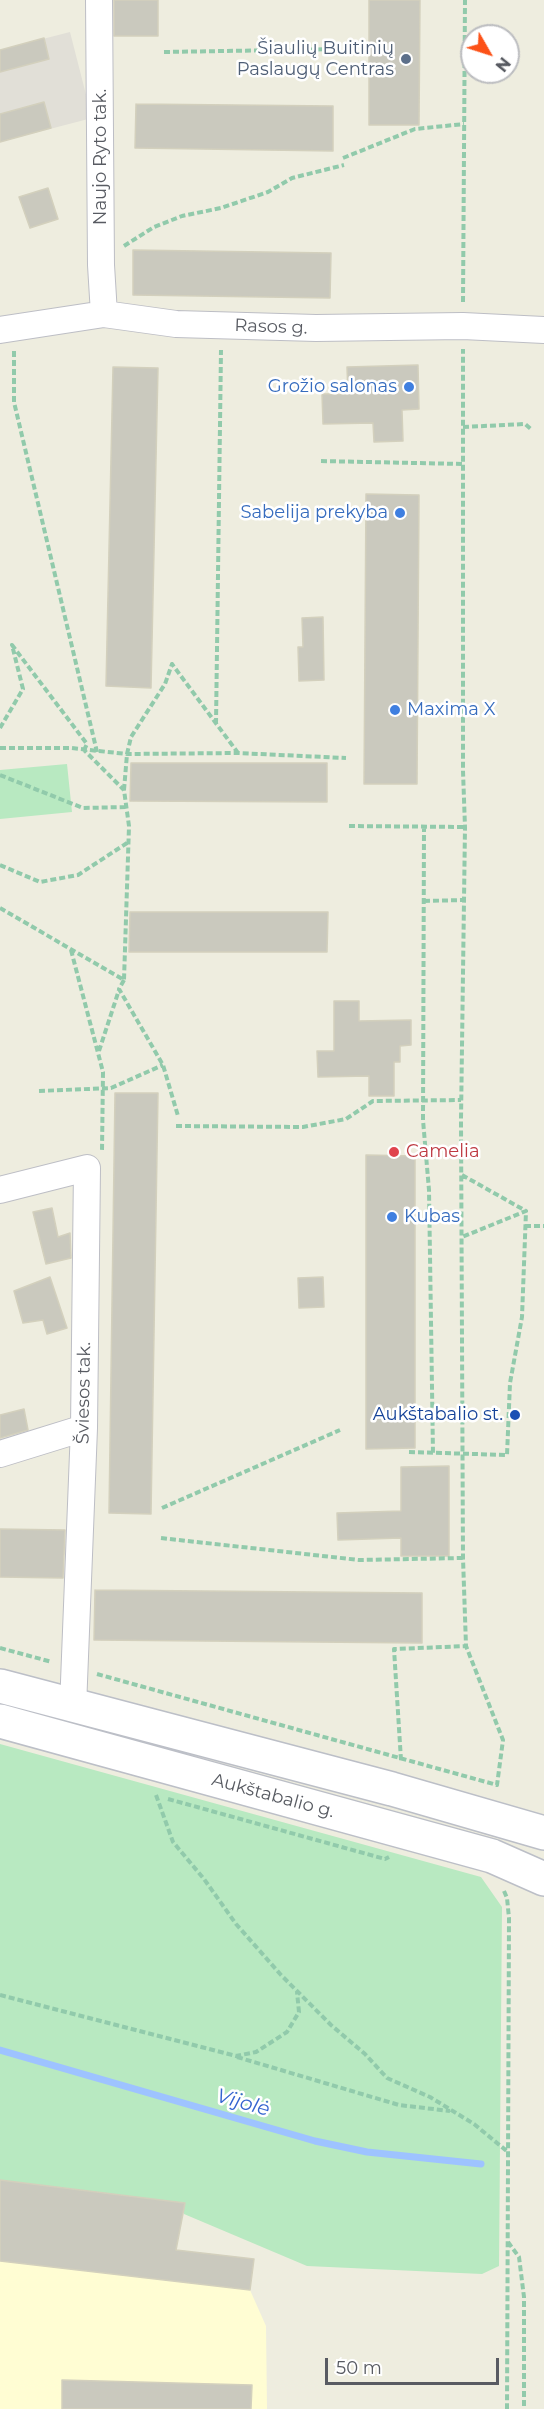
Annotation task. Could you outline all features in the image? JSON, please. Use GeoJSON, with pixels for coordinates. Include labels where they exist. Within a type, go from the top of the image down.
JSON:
{"type":"FeatureCollection","features":[{"type":"Feature","properties":{"kind":"main road","name":"Aukštabalio g."},"geometry":{"type":"LineString","coordinates":[[0,1686],[73,1707],[397,1774],[544,1833]]}},
{"type":"Feature","properties":{"kind":"main road","name":"Aukštabalio g."},"geometry":{"type":"LineString","coordinates":[[0,1721],[492,1856],[544,1879]]}},
{"type":"Feature","properties":{"kind":"street","name":"Naujo Ryto tak."},"geometry":{"type":"LineString","coordinates":[[99,0],[101,265],[104,314]]}},
{"type":"Feature","properties":{"kind":"street","name":"Rasos g."},"geometry":{"type":"LineString","coordinates":[[7,329],[104,314],[176,324],[316,328],[463,326],[544,330]]}},
{"type":"Feature","properties":{"kind":"street"},"geometry":{"type":"LineString","coordinates":[[0,1190],[87,1168]]}},
{"type":"Feature","properties":{"kind":"street","name":"Šviesos tak."},"geometry":{"type":"LineString","coordinates":[[73,1707],[84,1428],[87,1168]]}},
{"type":"Feature","properties":{"kind":"street"},"geometry":{"type":"LineString","coordinates":[[0,1454],[84,1428]]}},
{"type":"Feature","properties":{"kind":"path"},"geometry":{"type":"LineString","coordinates":[[0,1648],[75,1668],[397,1774],[497,1785],[502,1740],[466,1646],[463,1558],[461,1100],[465,827],[463,326],[465,0]]}},
{"type":"Feature","properties":{"kind":"path"},"geometry":{"type":"LineString","coordinates":[[164,52],[343,49]]}},
{"type":"Feature","properties":{"kind":"path"},"geometry":{"type":"LineString","coordinates":[[343,158],[415,129],[464,124]]}},
{"type":"Feature","properties":{"kind":"path"},"geometry":{"type":"LineString","coordinates":[[101,265],[113,252],[154,227],[182,216],[221,208],[268,192],[292,178],[344,165]]}},
{"type":"Feature","properties":{"kind":"path"},"geometry":{"type":"LineString","coordinates":[[216,724],[221,325]]}},
{"type":"Feature","properties":{"kind":"path"},"geometry":{"type":"LineString","coordinates":[[7,329],[14,402],[97,752]]}},
{"type":"Feature","properties":{"kind":"path"},"geometry":{"type":"LineString","coordinates":[[463,426],[525,424],[532,430]]}},
{"type":"Feature","properties":{"kind":"path"},"geometry":{"type":"LineString","coordinates":[[321,461],[464,464]]}},
{"type":"Feature","properties":{"kind":"path"},"geometry":{"type":"LineString","coordinates":[[0,728],[23,689],[12,645],[87,744],[84,750]]}},
{"type":"Feature","properties":{"kind":"path"},"geometry":{"type":"LineString","coordinates":[[98,1053],[124,980],[128,842],[124,790],[127,754],[131,737],[165,684],[172,664],[238,753]]}},
{"type":"Feature","properties":{"kind":"path"},"geometry":{"type":"LineString","coordinates":[[0,748],[71,748],[127,754],[238,753],[346,758]]}},
{"type":"Feature","properties":{"kind":"path"},"geometry":{"type":"LineString","coordinates":[[84,750],[124,790]]}},
{"type":"Feature","properties":{"kind":"path"},"geometry":{"type":"LineString","coordinates":[[0,775],[83,808],[127,807]]}},
{"type":"Feature","properties":{"kind":"path"},"geometry":{"type":"LineString","coordinates":[[349,826],[465,827]]}},
{"type":"Feature","properties":{"kind":"path"},"geometry":{"type":"LineString","coordinates":[[424,826],[423,1100],[429,1190],[433,1453]]}},
{"type":"Feature","properties":{"kind":"path"},"geometry":{"type":"LineString","coordinates":[[0,865],[40,882],[78,875],[128,842]]}},
{"type":"Feature","properties":{"kind":"path"},"geometry":{"type":"LineString","coordinates":[[424,900],[464,900]]}},
{"type":"Feature","properties":{"kind":"path"},"geometry":{"type":"LineString","coordinates":[[0,908],[124,980]]}},
{"type":"Feature","properties":{"kind":"path"},"geometry":{"type":"LineString","coordinates":[[70,949],[103,1072],[102,1152],[87,1168]]}},
{"type":"Feature","properties":{"kind":"path"},"geometry":{"type":"LineString","coordinates":[[119,989],[163,1065],[178,1116]]}},
{"type":"Feature","properties":{"kind":"path"},"geometry":{"type":"LineString","coordinates":[[39,1091],[111,1088],[163,1065]]}},
{"type":"Feature","properties":{"kind":"path"},"geometry":{"type":"LineString","coordinates":[[176,1126],[303,1127],[346,1119],[373,1101],[461,1100]]}},
{"type":"Feature","properties":{"kind":"path"},"geometry":{"type":"LineString","coordinates":[[462,1175],[526,1211]]}},
{"type":"Feature","properties":{"kind":"path"},"geometry":{"type":"LineString","coordinates":[[409,1452],[507,1455],[510,1383],[522,1317],[526,1211]]}},
{"type":"Feature","properties":{"kind":"path"},"geometry":{"type":"LineString","coordinates":[[462,1237],[526,1211]]}},
{"type":"Feature","properties":{"kind":"path"},"geometry":{"type":"LineString","coordinates":[[525,1226],[544,1226]]}},
{"type":"Feature","properties":{"kind":"path"},"geometry":{"type":"LineString","coordinates":[[162,1508],[340,1430]]}},
{"type":"Feature","properties":{"kind":"path"},"geometry":{"type":"LineString","coordinates":[[161,1538],[359,1560],[463,1558]]}},
{"type":"Feature","properties":{"kind":"path"},"geometry":{"type":"LineString","coordinates":[[397,1774],[394,1648],[466,1646]]}},
{"type":"Feature","properties":{"kind":"path"},"geometry":{"type":"LineString","coordinates":[[156,1795],[173,1842],[236,1924],[297,1991],[387,2078],[430,2097],[453,2111],[474,2124],[508,2152]]}},
{"type":"Feature","properties":{"kind":"path"},"geometry":{"type":"LineString","coordinates":[[501,1884],[507,1898],[509,1918],[507,2409]]}},
{"type":"Feature","properties":{"kind":"path"},"geometry":{"type":"LineString","coordinates":[[236,2056],[256,2052],[287,2032],[298,2012],[297,1991]]}},
{"type":"Feature","properties":{"kind":"path"},"geometry":{"type":"LineString","coordinates":[[0,1995],[236,2056],[399,2105],[453,2111]]}},
{"type":"Feature","properties":{"kind":"path"},"geometry":{"type":"LineString","coordinates":[[508,2241],[519,2257],[524,2297],[524,2409]]}},
{"type":"Feature","properties":{"kind":"shaded area"},"geometry":{"type":"Polygon","coordinates":[[[70,32],[92,118],[0,142],[0,50],[70,32]]]}},
{"type":"Feature","properties":{"kind":"shaded area"},"geometry":{"type":"Polygon","coordinates":[[[0,2261],[250,2290],[266,2326],[267,2409],[0,2409],[0,2261]]]}},
{"type":"Feature","properties":{"kind":"green space"},"geometry":{"type":"Polygon","coordinates":[[[67,764],[72,812],[0,819],[0,770],[67,764]]]}},
{"type":"Feature","properties":{"kind":"green space"},"geometry":{"type":"Polygon","coordinates":[[[0,1744],[481,1877],[502,1907],[499,2266],[482,2274],[307,2266],[184,2214],[184,2203],[0,2180],[0,1744]]]}},
{"type":"Feature","properties":{"kind":"building"},"geometry":{"type":"Polygon","coordinates":[[[114,0],[158,0],[158,36],[114,36],[114,0]]]}},
{"type":"Feature","properties":{"kind":"building"},"geometry":{"type":"Polygon","coordinates":[[[369,0],[420,0],[419,125],[369,125],[369,0]]]}},
{"type":"Feature","properties":{"kind":"building"},"geometry":{"type":"Polygon","coordinates":[[[44,38],[49,59],[0,72],[0,50],[44,38]]]}},
{"type":"Feature","properties":{"kind":"building"},"geometry":{"type":"Polygon","coordinates":[[[44,102],[51,128],[0,142],[0,114],[44,102]]]}},
{"type":"Feature","properties":{"kind":"building"},"geometry":{"type":"Polygon","coordinates":[[[136,104],[333,106],[333,151],[135,148],[136,104]]]}},
{"type":"Feature","properties":{"kind":"building"},"geometry":{"type":"Polygon","coordinates":[[[48,188],[58,219],[30,228],[19,197],[48,188]]]}},
{"type":"Feature","properties":{"kind":"building"},"geometry":{"type":"Polygon","coordinates":[[[133,250],[331,253],[330,298],[133,295],[133,250]]]}},
{"type":"Feature","properties":{"kind":"building"},"geometry":{"type":"Polygon","coordinates":[[[418,365],[419,409],[402,410],[403,441],[374,442],[373,423],[323,424],[322,394],[348,394],[347,367],[418,365]]]}},
{"type":"Feature","properties":{"kind":"building"},"geometry":{"type":"Polygon","coordinates":[[[113,367],[158,368],[151,688],[106,686],[113,367]]]}},
{"type":"Feature","properties":{"kind":"building"},"geometry":{"type":"Polygon","coordinates":[[[366,494],[419,495],[417,784],[364,784],[366,494]]]}},
{"type":"Feature","properties":{"kind":"building"},"geometry":{"type":"Polygon","coordinates":[[[323,617],[324,680],[299,681],[298,647],[303,647],[302,618],[323,617]]]}},
{"type":"Feature","properties":{"kind":"building"},"geometry":{"type":"Polygon","coordinates":[[[131,763],[327,763],[327,802],[130,801],[131,763]]]}},
{"type":"Feature","properties":{"kind":"building"},"geometry":{"type":"Polygon","coordinates":[[[130,912],[328,912],[327,952],[129,952],[130,912]]]}},
{"type":"Feature","properties":{"kind":"building"},"geometry":{"type":"Polygon","coordinates":[[[334,1001],[359,1001],[359,1021],[411,1020],[411,1045],[400,1046],[400,1062],[394,1062],[394,1096],[369,1096],[369,1076],[318,1077],[317,1051],[334,1051],[334,1001]]]}},
{"type":"Feature","properties":{"kind":"building"},"geometry":{"type":"Polygon","coordinates":[[[115,1093],[158,1093],[151,1514],[109,1513],[115,1093]]]}},
{"type":"Feature","properties":{"kind":"building"},"geometry":{"type":"Polygon","coordinates":[[[366,1155],[415,1156],[415,1448],[366,1449],[366,1155]]]}},
{"type":"Feature","properties":{"kind":"building"},"geometry":{"type":"Polygon","coordinates":[[[52,1208],[58,1237],[70,1233],[71,1258],[46,1264],[33,1212],[52,1208]]]}},
{"type":"Feature","properties":{"kind":"building"},"geometry":{"type":"Polygon","coordinates":[[[50,1277],[67,1328],[47,1334],[43,1320],[23,1323],[14,1291],[50,1277]]]}},
{"type":"Feature","properties":{"kind":"building"},"geometry":{"type":"Polygon","coordinates":[[[323,1277],[324,1307],[299,1308],[298,1278],[323,1277]]]}},
{"type":"Feature","properties":{"kind":"building"},"geometry":{"type":"Polygon","coordinates":[[[24,1409],[28,1430],[0,1438],[0,1415],[24,1409]]]}},
{"type":"Feature","properties":{"kind":"building"},"geometry":{"type":"Polygon","coordinates":[[[449,1466],[449,1556],[401,1556],[401,1538],[338,1540],[337,1513],[401,1511],[401,1467],[449,1466]]]}},
{"type":"Feature","properties":{"kind":"building"},"geometry":{"type":"Polygon","coordinates":[[[0,1529],[65,1530],[63,1578],[0,1577],[0,1529]]]}},
{"type":"Feature","properties":{"kind":"building"},"geometry":{"type":"Polygon","coordinates":[[[95,1590],[422,1593],[422,1643],[94,1640],[95,1590]]]}},
{"type":"Feature","properties":{"kind":"building"},"geometry":{"type":"Polygon","coordinates":[[[0,2180],[185,2203],[176,2250],[254,2259],[250,2290],[0,2261],[0,2180]]]}},
{"type":"Feature","properties":{"kind":"building"},"geometry":{"type":"Polygon","coordinates":[[[62,2380],[252,2385],[251,2409],[62,2409],[62,2380]]]}},
{"type":"Feature","properties":{"kind":"waterway","name":"Vijolė"},"geometry":{"type":"LineString","coordinates":[[0,2050],[315,2141],[367,2152],[481,2164]]}},
{"type":"Feature","properties":{"kind":"place","name":"Šiaulių Buitinių Paslaugų Centras"},"geometry":{"type":"Point","coordinates":[406,59]}},
{"type":"Feature","properties":{"kind":"place","name":"Grožio salonas"},"geometry":{"type":"Point","coordinates":[409,387]}},
{"type":"Feature","properties":{"kind":"place","name":"Sabelija prekyba"},"geometry":{"type":"Point","coordinates":[400,513]}},
{"type":"Feature","properties":{"kind":"place","name":"Maxima X"},"geometry":{"type":"Point","coordinates":[395,710]}},
{"type":"Feature","properties":{"kind":"place","name":"Camelia"},"geometry":{"type":"Point","coordinates":[394,1152]}},
{"type":"Feature","properties":{"kind":"place","name":"Kubas"},"geometry":{"type":"Point","coordinates":[392,1217]}},
{"type":"Feature","properties":{"kind":"place","name":"Aukštabalio st."},"geometry":{"type":"Point","coordinates":[515,1415]}}]}
